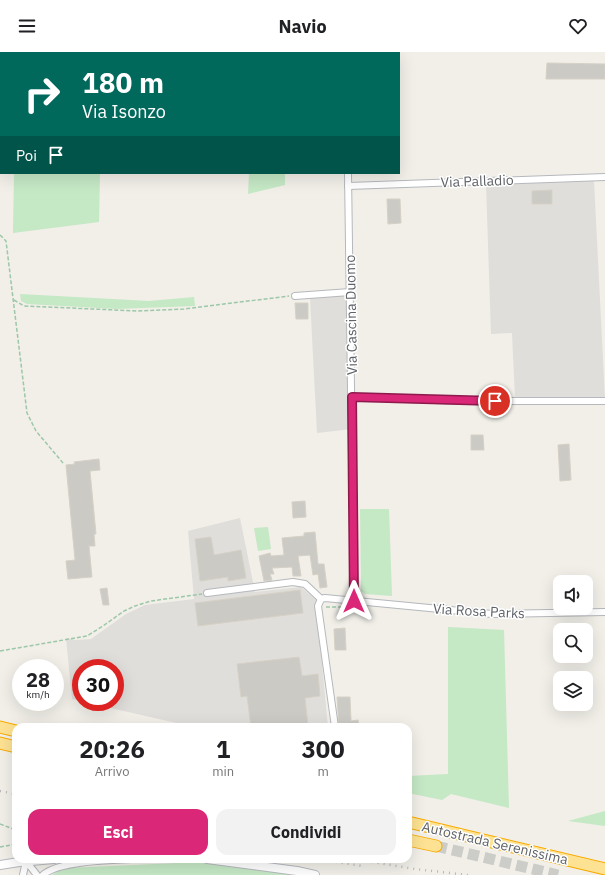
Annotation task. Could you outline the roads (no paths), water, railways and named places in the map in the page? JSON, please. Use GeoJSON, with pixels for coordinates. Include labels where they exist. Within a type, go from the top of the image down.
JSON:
{"type":"FeatureCollection","features":[{"type":"Feature","properties":{"kind":"highway"},"geometry":{"type":"LineString","coordinates":[[0,727],[12,730]]}},
{"type":"Feature","properties":{"kind":"highway"},"geometry":{"type":"LineString","coordinates":[[0,744],[12,746]]}},
{"type":"Feature","properties":{"kind":"highway","name":"Autostrada Serenissima"},"geometry":{"type":"LineString","coordinates":[[412,823],[605,869]]}},
{"type":"Feature","properties":{"kind":"highway","name":"Autostrada Serenissima"},"geometry":{"type":"LineString","coordinates":[[412,841],[436,846]]}},
{"type":"Feature","properties":{"kind":"street","name":"Via Cascina Duomo"},"geometry":{"type":"LineString","coordinates":[[348,174],[354,601]]}},
{"type":"Feature","properties":{"kind":"street","name":"Via Palladio"},"geometry":{"type":"LineString","coordinates":[[348,186],[605,176]]}},
{"type":"Feature","properties":{"kind":"street"},"geometry":{"type":"LineString","coordinates":[[295,296],[350,292]]}},
{"type":"Feature","properties":{"kind":"street"},"geometry":{"type":"LineString","coordinates":[[352,397],[464,401],[605,401]]}},
{"type":"Feature","properties":{"kind":"street"},"geometry":{"type":"LineString","coordinates":[[207,593],[293,582],[305,584],[321,599],[318,606],[334,723]]}},
{"type":"Feature","properties":{"kind":"street","name":"Via Rosa Parks"},"geometry":{"type":"LineString","coordinates":[[321,599],[324,598],[492,614],[605,612]]}},
{"type":"Feature","properties":{"kind":"street"},"geometry":{"type":"LineString","coordinates":[[0,865],[13,863]]}},
{"type":"Feature","properties":{"kind":"street"},"geometry":{"type":"LineString","coordinates":[[23,875],[26,863]]}},
{"type":"Feature","properties":{"kind":"street"},"geometry":{"type":"LineString","coordinates":[[28,863],[37,875]]}},
{"type":"Feature","properties":{"kind":"street"},"geometry":{"type":"LineString","coordinates":[[43,875],[48,870],[61,866],[91,863]]}},
{"type":"Feature","properties":{"kind":"street"},"geometry":{"type":"LineString","coordinates":[[237,863],[297,871],[315,875]]}},
{"type":"Feature","properties":{"kind":"tunnel"},"geometry":{"type":"LineString","coordinates":[[436,846],[558,875]]}},
{"type":"Feature","properties":{"kind":"railway"},"geometry":{"type":"LineString","coordinates":[[0,791],[12,793]]}},
{"type":"Feature","properties":{"kind":"railway"},"geometry":{"type":"LineString","coordinates":[[343,863],[362,866]]}},
{"type":"Feature","properties":{"kind":"railway"},"geometry":{"type":"LineString","coordinates":[[378,863],[468,875]]}}]}
